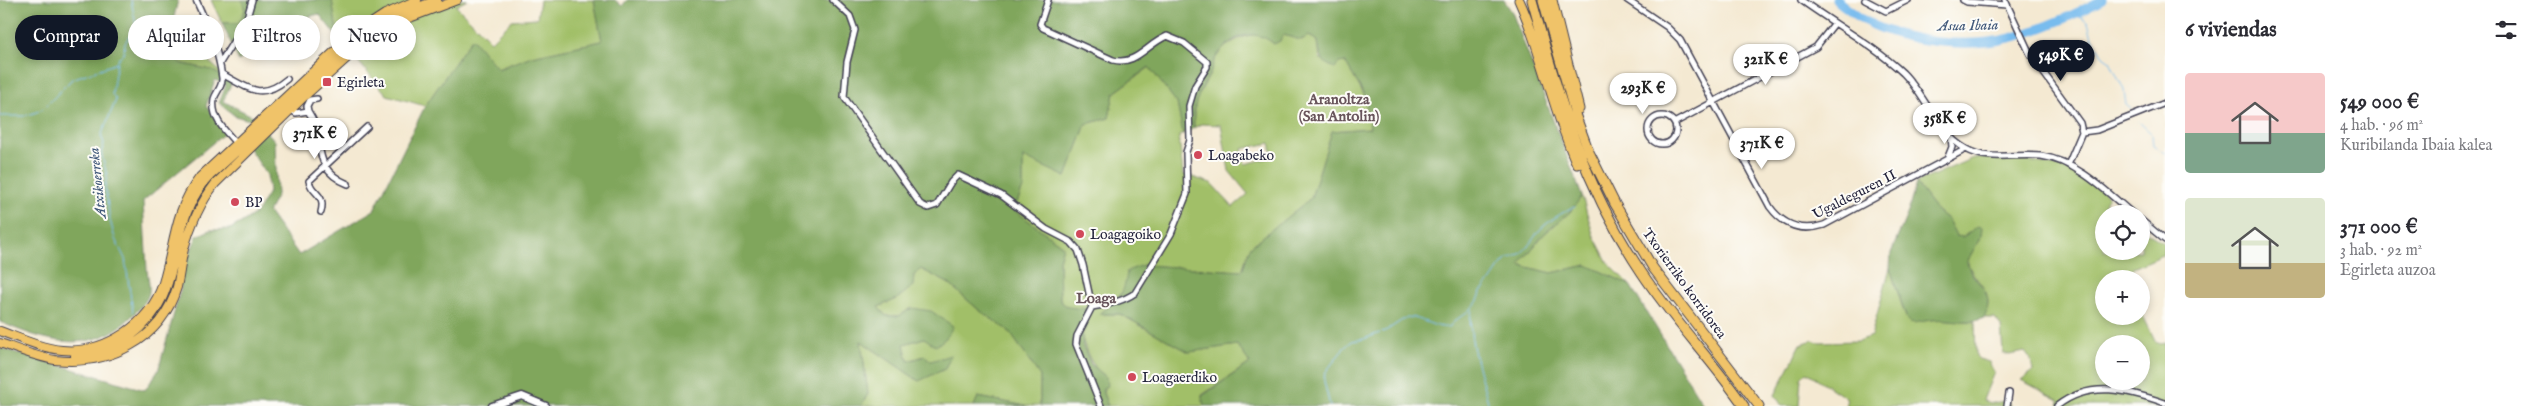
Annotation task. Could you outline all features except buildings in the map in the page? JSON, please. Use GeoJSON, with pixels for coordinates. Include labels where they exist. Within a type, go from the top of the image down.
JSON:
{"type":"FeatureCollection","features":[{"type":"Feature","properties":{"kind":"highway"},"geometry":{"type":"LineString","coordinates":[[1519,0],[1571,151],[1593,196],[1616,231]]}},
{"type":"Feature","properties":{"kind":"highway","name":"Txorierriko korridorea"},"geometry":{"type":"LineString","coordinates":[[1532,0],[1566,120],[1588,174],[1616,231],[1658,295],[1744,406]]}},
{"type":"Feature","properties":{"kind":"highway","name":"Txorierriko korridorea"},"geometry":{"type":"LineString","coordinates":[[1543,0],[1576,117],[1602,178],[1653,268],[1759,406]]}},
{"type":"Feature","properties":{"kind":"highway"},"geometry":{"type":"LineString","coordinates":[[1552,0],[1569,73],[1602,178]]}},
{"type":"Feature","properties":{"kind":"main road"},"geometry":{"type":"LineString","coordinates":[[2,332],[49,348],[79,349],[104,344],[135,324],[151,306],[160,292],[178,216],[186,198],[204,173],[350,38],[385,14],[417,0]]}},
{"type":"Feature","properties":{"kind":"main road"},"geometry":{"type":"LineString","coordinates":[[0,341],[10,342],[42,353],[79,356],[114,348],[134,335],[155,313],[165,296],[185,214],[205,181],[362,36],[405,12],[437,0]]}},
{"type":"Feature","properties":{"kind":"main road"},"geometry":{"type":"LineString","coordinates":[[0,341],[53,360],[76,361],[97,359],[120,352],[138,341],[160,320],[170,305],[177,286],[188,236],[208,193],[340,63],[373,37],[404,20],[457,0]]}},
{"type":"Feature","properties":{"kind":"street"},"geometry":{"type":"LineString","coordinates":[[196,0],[220,63],[222,74],[223,81],[214,99],[218,122],[236,143]]}},
{"type":"Feature","properties":{"kind":"street"},"geometry":{"type":"LineString","coordinates":[[220,63],[246,21],[252,0]]}},
{"type":"Feature","properties":{"kind":"street"},"geometry":{"type":"LineString","coordinates":[[833,0],[850,16],[855,30],[844,86],[844,97],[849,106],[867,127],[879,149],[920,204],[928,208],[937,205],[951,182],[958,175],[1000,195],[1046,229],[1071,242],[1078,250],[1092,307],[1077,336],[1076,344],[1102,406]]}},
{"type":"Feature","properties":{"kind":"street"},"geometry":{"type":"LineString","coordinates":[[1048,0],[1040,17],[1040,24],[1043,28],[1113,60],[1122,62],[1132,60],[1156,42],[1168,36],[1184,43],[1207,62],[1207,67],[1195,86],[1190,100],[1188,120],[1190,140],[1186,152],[1188,187],[1171,234],[1135,293],[1128,298],[1092,307]]}},
{"type":"Feature","properties":{"kind":"street","name":"Ugaldeguren II"},"geometry":{"type":"LineString","coordinates":[[1627,0],[1667,28],[1680,40],[1770,207],[1782,221],[1795,227],[1809,228],[1824,225],[1966,149]]}},
{"type":"Feature","properties":{"kind":"street"},"geometry":{"type":"LineString","coordinates":[[1801,0],[1904,74],[1952,137],[1966,149],[1996,156],[2042,156],[2068,165],[2092,179],[2123,205]]}},
{"type":"Feature","properties":{"kind":"street"},"geometry":{"type":"LineString","coordinates":[[1865,0],[1886,11],[1908,0]]}},
{"type":"Feature","properties":{"kind":"street"},"geometry":{"type":"LineString","coordinates":[[1963,0],[1967,2],[2006,3],[2022,39],[2040,71],[2080,123],[2082,132],[2068,165]]}},
{"type":"Feature","properties":{"kind":"street"},"geometry":{"type":"LineString","coordinates":[[1674,123],[1816,47],[1834,24]]}},
{"type":"Feature","properties":{"kind":"street"},"geometry":{"type":"LineString","coordinates":[[222,74],[250,89],[262,92],[273,90],[287,79]]}},
{"type":"Feature","properties":{"kind":"street"},"geometry":{"type":"LineString","coordinates":[[314,98],[307,106],[324,166],[333,178],[348,184]]}},
{"type":"Feature","properties":{"kind":"street"},"geometry":{"type":"LineString","coordinates":[[2082,132],[2097,130],[2165,103]]}},
{"type":"Feature","properties":{"kind":"street"},"geometry":{"type":"LineString","coordinates":[[291,110],[296,113],[308,111]]}},
{"type":"Feature","properties":{"kind":"street"},"geometry":{"type":"LineString","coordinates":[[1657,117],[1667,117],[1674,123],[1676,131],[1670,142],[1656,144],[1649,137],[1650,123],[1657,117]]}},
{"type":"Feature","properties":{"kind":"street"},"geometry":{"type":"LineString","coordinates":[[321,212],[322,198],[309,185],[309,181],[367,127]]}},
{"type":"Feature","properties":{"kind":"street"},"geometry":{"type":"LineString","coordinates":[[1948,157],[1952,137]]}},
{"type":"Feature","properties":{"kind":"street"},"geometry":{"type":"LineString","coordinates":[[2150,228],[2165,240]]}},
{"type":"Feature","properties":{"kind":"street"},"geometry":{"type":"LineString","coordinates":[[2057,406],[2076,393],[2093,389],[2108,390],[2165,403]]}},
{"type":"Feature","properties":{"kind":"street"},"geometry":{"type":"LineString","coordinates":[[2007,406],[2009,393]]}},
{"type":"Feature","properties":{"kind":"street"},"geometry":{"type":"LineString","coordinates":[[492,406],[522,396],[546,406]]}},
{"type":"Feature","properties":{"kind":"green space"},"geometry":{"type":"Polygon","coordinates":[[[0,0],[178,0],[174,15],[128,15],[128,60],[177,60],[180,63],[211,70],[232,82],[223,101],[254,117],[275,141],[277,195],[268,212],[299,255],[374,210],[425,106],[472,38],[498,69],[532,56],[602,41],[594,0],[615,0],[622,6],[627,0],[1504,0],[1512,12],[1582,196],[1570,212],[1544,234],[1519,265],[1552,273],[1587,265],[1630,285],[1704,406],[1204,406],[1202,396],[1250,363],[1237,345],[1189,352],[1120,314],[1099,314],[1119,296],[1124,286],[1127,271],[1143,265],[1242,271],[1250,247],[1311,198],[1332,131],[1370,128],[1365,96],[1345,62],[1339,63],[1335,68],[1326,64],[1319,50],[1318,41],[1309,36],[1301,40],[1283,35],[1280,41],[1274,44],[1258,36],[1250,35],[1242,36],[1227,45],[1215,59],[1199,95],[1195,107],[1194,128],[1183,134],[1177,103],[1149,67],[1114,93],[1109,118],[1086,124],[1066,177],[1023,157],[1023,188],[1014,210],[1063,246],[1059,260],[1060,301],[1068,307],[1086,309],[1087,326],[1082,334],[1083,346],[1091,364],[1106,377],[1107,386],[1103,388],[1103,393],[1108,406],[1040,406],[1040,376],[1009,331],[979,310],[948,283],[921,269],[914,275],[913,286],[897,299],[878,307],[886,316],[899,316],[912,308],[931,311],[953,326],[947,337],[936,346],[924,338],[904,344],[908,361],[925,356],[931,361],[951,355],[945,369],[919,381],[861,341],[868,394],[861,406],[0,406],[0,348],[145,390],[158,371],[181,288],[179,279],[197,236],[210,230],[230,229],[244,221],[257,212],[269,192],[267,175],[240,135],[253,121],[235,116],[219,103],[226,85],[215,80],[206,106],[226,132],[143,201],[149,290],[142,306],[116,329],[100,337],[84,341],[67,342],[50,339],[33,335],[0,322],[0,0]]]}},
{"type":"Feature","properties":{"kind":"green space"},"geometry":{"type":"Polygon","coordinates":[[[211,0],[242,0],[245,10],[243,15],[234,15],[234,23],[224,23],[224,15],[218,15],[211,0]]]}},
{"type":"Feature","properties":{"kind":"green space"},"geometry":{"type":"Polygon","coordinates":[[[242,0],[332,0],[334,15],[330,15],[330,28],[319,14],[243,15],[245,10],[242,0]]]}},
{"type":"Feature","properties":{"kind":"green space"},"geometry":{"type":"Polygon","coordinates":[[[332,0],[467,0],[456,6],[491,41],[512,20],[537,18],[540,0],[594,0],[602,41],[532,56],[497,69],[472,38],[425,106],[387,95],[357,60],[416,60],[416,15],[334,15],[332,0]]]}},
{"type":"Feature","properties":{"kind":"green space"},"geometry":{"type":"Polygon","coordinates":[[[224,23],[234,23],[234,50],[224,27],[224,23]]]}},
{"type":"Feature","properties":{"kind":"green space"},"geometry":{"type":"Polygon","coordinates":[[[1249,35],[1264,35],[1274,44],[1283,35],[1301,40],[1309,36],[1318,41],[1320,59],[1345,62],[1365,96],[1370,128],[1332,131],[1311,198],[1250,247],[1242,271],[1143,265],[1113,304],[1100,314],[1120,314],[1189,352],[1237,345],[1250,363],[1202,395],[1204,406],[1108,406],[1103,393],[1106,377],[1096,368],[1090,358],[1075,318],[1069,309],[1060,302],[1059,260],[1063,246],[1014,210],[1023,188],[1023,156],[1066,177],[1086,124],[1109,118],[1114,93],[1150,67],[1177,103],[1183,134],[1179,136],[1183,174],[1211,183],[1233,207],[1248,194],[1229,171],[1221,125],[1201,124],[1194,128],[1194,112],[1197,100],[1217,55],[1226,46],[1249,35]],[[1270,143],[1242,149],[1245,164],[1273,157],[1270,143]]]}},
{"type":"Feature","properties":{"kind":"green space"},"geometry":{"type":"Polygon","coordinates":[[[177,60],[207,60],[232,82],[211,70],[180,63],[177,60]]]}},
{"type":"Feature","properties":{"kind":"green space"},"geometry":{"type":"Polygon","coordinates":[[[1973,158],[2046,164],[2064,168],[2096,184],[2108,197],[2105,205],[2095,205],[2095,260],[2150,260],[2150,234],[2164,243],[2163,255],[2132,270],[2095,270],[2095,325],[2148,325],[2156,342],[2160,344],[2165,343],[2165,406],[2060,406],[2059,400],[2021,380],[2033,371],[2031,360],[2025,352],[2009,355],[2003,353],[2001,326],[1995,318],[1984,318],[1988,301],[1987,294],[1968,264],[1969,257],[1977,244],[1978,226],[1963,237],[1956,236],[1948,220],[1936,210],[1916,183],[1973,158]]]}},
{"type":"Feature","properties":{"kind":"green space"},"geometry":{"type":"Polygon","coordinates":[[[1916,183],[1936,210],[1948,220],[1956,236],[1963,237],[1978,226],[1982,227],[1981,236],[1967,262],[1970,271],[1983,288],[1988,299],[1984,318],[1970,321],[1933,320],[1916,323],[1907,320],[1890,268],[1891,253],[1908,212],[1916,183]]]}},
{"type":"Feature","properties":{"kind":"green space"},"geometry":{"type":"Polygon","coordinates":[[[1582,196],[1593,234],[1608,263],[1630,285],[1587,265],[1552,273],[1519,265],[1544,234],[1570,212],[1582,196]]]}},
{"type":"Feature","properties":{"kind":"green space"},"geometry":{"type":"Polygon","coordinates":[[[1890,268],[1909,322],[1940,319],[1975,322],[1976,356],[1989,362],[1994,372],[1983,400],[1990,403],[2008,401],[2010,406],[1847,406],[1846,398],[1807,372],[1801,378],[1799,406],[1782,406],[1775,395],[1801,344],[1813,340],[1817,342],[1859,341],[1871,336],[1890,268]]]}},
{"type":"Feature","properties":{"kind":"green space"},"geometry":{"type":"Polygon","coordinates":[[[921,269],[948,283],[979,310],[1009,331],[1040,376],[1040,406],[1026,406],[978,397],[974,406],[861,406],[868,394],[861,341],[919,381],[931,361],[925,356],[908,361],[904,344],[924,338],[912,308],[899,316],[886,316],[878,307],[897,299],[914,275],[921,269]]]}},
{"type":"Feature","properties":{"kind":"green space"},"geometry":{"type":"Polygon","coordinates":[[[978,397],[1026,406],[974,406],[978,397]]]}},
{"type":"Feature","properties":{"kind":"waterway","name":"Atxikoerreka"},"geometry":{"type":"LineString","coordinates":[[131,0],[136,25],[125,43],[124,52],[117,60],[112,94],[116,100],[101,136],[104,143],[101,153],[107,175],[105,187],[110,220],[115,239],[125,259],[133,312]]}},
{"type":"Feature","properties":{"kind":"waterway","name":"Asua Ibaia"},"geometry":{"type":"LineString","coordinates":[[1836,0],[1863,20],[1883,29],[1918,39],[1956,43],[1993,41],[2022,35],[2057,22],[2102,0]]}},
{"type":"Feature","properties":{"kind":"waterway"},"geometry":{"type":"LineString","coordinates":[[2071,14],[2080,16],[2088,22],[2092,38],[2103,56],[2110,61],[2124,90],[2126,105],[2131,109]]}},
{"type":"Feature","properties":{"kind":"waterway"},"geometry":{"type":"LineString","coordinates":[[0,116],[24,116],[43,109],[72,79],[117,63]]}},
{"type":"Feature","properties":{"kind":"waterway"},"geometry":{"type":"LineString","coordinates":[[2139,122],[2152,134],[2153,146],[2165,153]]}},
{"type":"Feature","properties":{"kind":"waterway"},"geometry":{"type":"LineString","coordinates":[[1330,406],[1324,381],[1325,373],[1344,348],[1352,341],[1364,339],[1387,330],[1407,317],[1449,327],[1473,307],[1480,297],[1481,291],[1505,261],[1524,250],[1538,232],[1550,221],[1575,207]]}},
{"type":"Feature","properties":{"kind":"waterway"},"geometry":{"type":"LineString","coordinates":[[1472,309],[1470,319],[1473,344],[1489,406]]}},
{"type":"Feature","properties":{"kind":"place","name":"Egirleta"},"geometry":{"type":"Point","coordinates":[327,82]}},
{"type":"Feature","properties":{"kind":"place","name":"Loagabeko"},"geometry":{"type":"Point","coordinates":[1198,155]}},
{"type":"Feature","properties":{"kind":"place","name":"BP"},"geometry":{"type":"Point","coordinates":[235,202]}},
{"type":"Feature","properties":{"kind":"place","name":"Loagagoiko"},"geometry":{"type":"Point","coordinates":[1080,234]}},
{"type":"Feature","properties":{"kind":"place","name":"Loagaerdiko"},"geometry":{"type":"Point","coordinates":[1132,377]}},
{"type":"Feature","properties":{"kind":"district","name":"Aranoltza (San Antolin)"},"geometry":{"type":"Point","coordinates":[1339,108]}},
{"type":"Feature","properties":{"kind":"district","name":"Loaga"},"geometry":{"type":"Point","coordinates":[1096,298]}}]}
